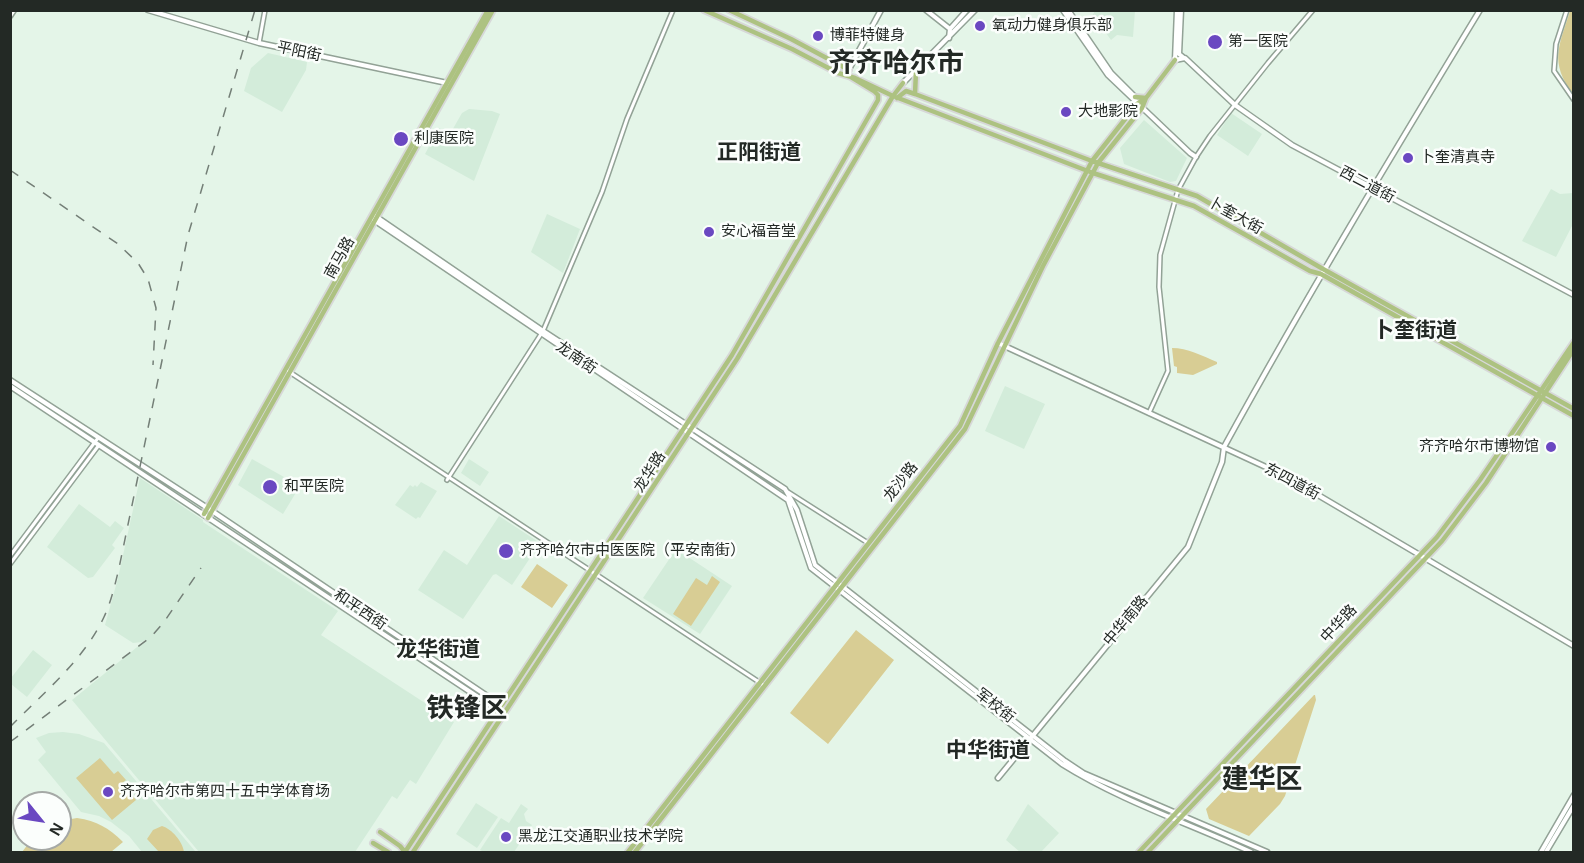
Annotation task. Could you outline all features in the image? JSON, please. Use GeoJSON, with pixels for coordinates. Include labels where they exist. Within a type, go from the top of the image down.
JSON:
{"type":"FeatureCollection","features":[{"type":"Feature","properties":{"kind":"main road"},"geometry":{"type":"LineString","coordinates":[[10,16],[14,10]]}},
{"type":"Feature","properties":{"kind":"main road","name":"平阳街"},"geometry":{"type":"LineString","coordinates":[[148,10],[259,43],[449,84]]}},
{"type":"Feature","properties":{"kind":"main road","name":"南马路"},"geometry":{"type":"LineString","coordinates":[[206,516],[449,84],[488,10]]}},
{"type":"Feature","properties":{"kind":"main road","name":"南马路"},"geometry":{"type":"LineString","coordinates":[[449,84],[493,10]]}},
{"type":"Feature","properties":{"kind":"main road"},"geometry":{"type":"LineString","coordinates":[[704,10],[792,49],[838,73],[848,72]]}},
{"type":"Feature","properties":{"kind":"main road"},"geometry":{"type":"LineString","coordinates":[[729,10],[791,39],[895,97],[906,91],[915,94],[916,71]]}},
{"type":"Feature","properties":{"kind":"main road"},"geometry":{"type":"LineString","coordinates":[[848,72],[881,10]]}},
{"type":"Feature","properties":{"kind":"main road"},"geometry":{"type":"LineString","coordinates":[[926,10],[950,29]]}},
{"type":"Feature","properties":{"kind":"main road"},"geometry":{"type":"LineString","coordinates":[[949,39],[950,29],[967,10]]}},
{"type":"Feature","properties":{"kind":"main road"},"geometry":{"type":"LineString","coordinates":[[903,83],[949,39],[975,10]]}},
{"type":"Feature","properties":{"kind":"main road"},"geometry":{"type":"LineString","coordinates":[[1063,10],[1108,75],[1196,157]]}},
{"type":"Feature","properties":{"kind":"main road"},"geometry":{"type":"LineString","coordinates":[[1068,10],[1111,73],[1136,97],[1146,98]]}},
{"type":"Feature","properties":{"kind":"main road"},"geometry":{"type":"LineString","coordinates":[[1179,10],[1179,54],[1185,58]]}},
{"type":"Feature","properties":{"kind":"main road"},"geometry":{"type":"LineString","coordinates":[[1179,10],[1175,60],[1185,58]]}},
{"type":"Feature","properties":{"kind":"main road","name":"中华南路"},"geometry":{"type":"LineString","coordinates":[[998,778],[1188,547],[1222,462],[1224,447],[1322,272],[1480,10]]}},
{"type":"Feature","properties":{"kind":"main road","name":"西二道街"},"geometry":{"type":"LineString","coordinates":[[1185,58],[1235,105],[1292,145],[1574,295]]}},
{"type":"Feature","properties":{"kind":"main road","name":"龙沙路"},"geometry":{"type":"LineString","coordinates":[[1095,162],[1142,108],[1146,98],[1175,60]]}},
{"type":"Feature","properties":{"kind":"main road","name":"龙华路"},"geometry":{"type":"LineString","coordinates":[[405,852],[732,355],[878,100],[878,95],[874,91],[848,72]]}},
{"type":"Feature","properties":{"kind":"main road","name":"龙华路"},"geometry":{"type":"LineString","coordinates":[[413,852],[737,359],[903,83]]}},
{"type":"Feature","properties":{"kind":"main road","name":"卜奎大街"},"geometry":{"type":"LineString","coordinates":[[915,94],[1095,162],[1197,196],[1314,262],[1322,272],[1542,395]]}},
{"type":"Feature","properties":{"kind":"main road","name":"卜奎大街"},"geometry":{"type":"LineString","coordinates":[[895,97],[1090,172],[1194,206],[1310,271],[1322,272]]}},
{"type":"Feature","properties":{"kind":"main road","name":"龙沙路"},"geometry":{"type":"LineString","coordinates":[[837,586],[965,429],[1003,345],[1095,162],[1137,104],[1146,98]]}},
{"type":"Feature","properties":{"kind":"main road","name":"龙沙路"},"geometry":{"type":"LineString","coordinates":[[635,852],[868,543],[960,426],[998,343],[1090,172]]}},
{"type":"Feature","properties":{"kind":"main road","name":"龙南街"},"geometry":{"type":"LineString","coordinates":[[374,218],[542,333],[787,492]]}},
{"type":"Feature","properties":{"kind":"main road"},"geometry":{"type":"LineString","coordinates":[[1542,395],[1574,342]]}},
{"type":"Feature","properties":{"kind":"main road","name":"东四道街"},"geometry":{"type":"LineString","coordinates":[[998,343],[1224,447],[1318,495],[1574,646]]}},
{"type":"Feature","properties":{"kind":"main road"},"geometry":{"type":"LineString","coordinates":[[1542,395],[1574,349]]}},
{"type":"Feature","properties":{"kind":"main road","name":"和平西街"},"geometry":{"type":"LineString","coordinates":[[10,380],[210,509],[500,708]]}},
{"type":"Feature","properties":{"kind":"main road","name":"和平西街"},"geometry":{"type":"LineString","coordinates":[[10,386],[506,712]]}},
{"type":"Feature","properties":{"kind":"main road"},"geometry":{"type":"LineString","coordinates":[[1542,395],[1574,409]]}},
{"type":"Feature","properties":{"kind":"main road"},"geometry":{"type":"LineString","coordinates":[[1542,395],[1574,416]]}},
{"type":"Feature","properties":{"kind":"main road","name":"中华路"},"geometry":{"type":"LineString","coordinates":[[1139,852],[1458,521],[1542,395]]}},
{"type":"Feature","properties":{"kind":"main road","name":"龙南街"},"geometry":{"type":"LineString","coordinates":[[691,430],[783,496]]}},
{"type":"Feature","properties":{"kind":"main road","name":"军校街"},"geometry":{"type":"LineString","coordinates":[[787,492],[797,510],[815,565],[837,586]]}},
{"type":"Feature","properties":{"kind":"main road","name":"军校街"},"geometry":{"type":"LineString","coordinates":[[783,496],[788,500],[793,512],[811,568],[1031,737],[1083,772],[1267,852]]}},
{"type":"Feature","properties":{"kind":"main road","name":"中华路"},"geometry":{"type":"LineString","coordinates":[[1148,852],[1422,557]]}},
{"type":"Feature","properties":{"kind":"main road","name":"龙沙路"},"geometry":{"type":"LineString","coordinates":[[628,852],[763,684]]}},
{"type":"Feature","properties":{"kind":"main road","name":"军校街"},"geometry":{"type":"LineString","coordinates":[[1031,737],[1062,764],[1081,776],[1170,819],[1251,852]]}},
{"type":"Feature","properties":{"kind":"main road"},"geometry":{"type":"LineString","coordinates":[[1541,852],[1574,795]]}},
{"type":"Feature","properties":{"kind":"main road"},"geometry":{"type":"LineString","coordinates":[[1546,852],[1574,805]]}},
{"type":"Feature","properties":{"kind":"main road"},"geometry":{"type":"LineString","coordinates":[[380,832],[405,852]]}},
{"type":"Feature","properties":{"kind":"main road"},"geometry":{"type":"LineString","coordinates":[[373,843],[388,852]]}},
{"type":"Feature","properties":{"kind":"street"},"geometry":{"type":"LineString","coordinates":[[259,43],[265,10]]}},
{"type":"Feature","properties":{"kind":"street"},"geometry":{"type":"LineString","coordinates":[[448,479],[542,333],[602,192],[627,119],[673,10]]}},
{"type":"Feature","properties":{"kind":"street"},"geometry":{"type":"LineString","coordinates":[[1149,413],[1168,371],[1159,287],[1160,255],[1178,190],[1196,157],[1235,105],[1313,10]]}},
{"type":"Feature","properties":{"kind":"street"},"geometry":{"type":"LineString","coordinates":[[1566,10],[1556,45],[1554,71],[1574,100]]}},
{"type":"Feature","properties":{"kind":"street"},"geometry":{"type":"LineString","coordinates":[[288,371],[448,479],[763,684]]}},
{"type":"Feature","properties":{"kind":"street"},"geometry":{"type":"LineString","coordinates":[[10,556],[100,439]]}},
{"type":"Feature","properties":{"kind":"street"},"geometry":{"type":"LineString","coordinates":[[10,564],[96,444]]}},
{"type":"Feature","properties":{"kind":"street"},"geometry":{"type":"LineString","coordinates":[[787,492],[868,543]]}},
{"type":"Feature","properties":{"kind":"street"},"geometry":{"type":"LineString","coordinates":[[787,492],[817,511]]}},
{"type":"Feature","properties":{"kind":"shaded area"},"geometry":{"type":"Polygon","coordinates":[[[1095,10],[1135,11],[1133,37],[1117,35],[1111,40],[1093,15],[1095,10]]]}},
{"type":"Feature","properties":{"kind":"shaded area"},"geometry":{"type":"Polygon","coordinates":[[[1570,11],[1574,11],[1573,94],[1561,72],[1558,54],[1570,11]]]}},
{"type":"Feature","properties":{"kind":"shaded area"},"geometry":{"type":"Polygon","coordinates":[[[268,53],[307,62],[306,70],[282,112],[244,91],[251,68],[268,53]]]}},
{"type":"Feature","properties":{"kind":"shaded area"},"geometry":{"type":"Polygon","coordinates":[[[469,109],[500,114],[474,181],[425,154],[439,128],[450,134],[462,113],[469,109]]]}},
{"type":"Feature","properties":{"kind":"shaded area"},"geometry":{"type":"Polygon","coordinates":[[[1231,113],[1262,134],[1248,156],[1217,135],[1231,113]]]}},
{"type":"Feature","properties":{"kind":"shaded area"},"geometry":{"type":"Polygon","coordinates":[[[1144,120],[1187,158],[1176,181],[1170,182],[1124,164],[1120,148],[1144,120]]]}},
{"type":"Feature","properties":{"kind":"shaded area"},"geometry":{"type":"Polygon","coordinates":[[[1551,189],[1560,194],[1573,193],[1573,224],[1556,257],[1522,241],[1551,189]]]}},
{"type":"Feature","properties":{"kind":"shaded area"},"geometry":{"type":"Polygon","coordinates":[[[547,214],[580,229],[563,273],[531,252],[547,214]]]}},
{"type":"Feature","properties":{"kind":"shaded area"},"geometry":{"type":"Polygon","coordinates":[[[1172,348],[1195,353],[1217,364],[1193,375],[1177,373],[1172,348]]]}},
{"type":"Feature","properties":{"kind":"shaded area"},"geometry":{"type":"Polygon","coordinates":[[[1005,386],[1045,404],[1024,449],[985,431],[1005,386]]]}},
{"type":"Feature","properties":{"kind":"shaded area","name":"和平医院"},"geometry":{"type":"Polygon","coordinates":[[[252,459],[300,486],[283,514],[238,485],[252,459]]]}},
{"type":"Feature","properties":{"kind":"shaded area"},"geometry":{"type":"Polygon","coordinates":[[[469,459],[489,472],[480,486],[461,473],[469,459]]]}},
{"type":"Feature","properties":{"kind":"shaded area"},"geometry":{"type":"Polygon","coordinates":[[[140,478],[338,611],[321,635],[454,722],[416,784],[410,780],[397,799],[392,796],[355,852],[199,852],[72,700],[147,639],[133,643],[105,625],[140,478]]]}},
{"type":"Feature","properties":{"kind":"shaded area"},"geometry":{"type":"Polygon","coordinates":[[[421,482],[437,491],[420,518],[416,519],[395,505],[410,485],[417,487],[421,482]]]}},
{"type":"Feature","properties":{"kind":"shaded area"},"geometry":{"type":"Polygon","coordinates":[[[79,504],[110,527],[115,521],[124,528],[112,545],[115,548],[93,577],[88,578],[47,547],[79,504]]]}},
{"type":"Feature","properties":{"kind":"shaded area"},"geometry":{"type":"Polygon","coordinates":[[[499,516],[540,543],[512,585],[496,574],[493,575],[463,619],[418,590],[444,550],[467,565],[499,516]]]}},
{"type":"Feature","properties":{"kind":"shaded area"},"geometry":{"type":"Polygon","coordinates":[[[676,549],[732,586],[700,634],[643,598],[676,549]]]}},
{"type":"Feature","properties":{"kind":"shaded area"},"geometry":{"type":"Polygon","coordinates":[[[537,564],[568,585],[552,608],[521,587],[537,564]]]}},
{"type":"Feature","properties":{"kind":"shaded area"},"geometry":{"type":"Polygon","coordinates":[[[712,576],[720,582],[691,626],[673,614],[696,578],[707,585],[712,576]]]}},
{"type":"Feature","properties":{"kind":"shaded area"},"geometry":{"type":"Polygon","coordinates":[[[856,630],[894,660],[828,744],[790,713],[856,630]]]}},
{"type":"Feature","properties":{"kind":"shaded area"},"geometry":{"type":"Polygon","coordinates":[[[33,650],[52,665],[27,697],[11,684],[11,678],[33,650]]]}},
{"type":"Feature","properties":{"kind":"shaded area"},"geometry":{"type":"Polygon","coordinates":[[[1314,695],[1316,700],[1285,796],[1280,804],[1249,836],[1209,819],[1206,809],[1314,695]]]}},
{"type":"Feature","properties":{"kind":"shaded area"},"geometry":{"type":"Polygon","coordinates":[[[49,733],[79,734],[104,743],[195,851],[142,852],[129,836],[111,822],[99,816],[81,812],[72,801],[72,791],[64,791],[38,760],[46,752],[36,738],[49,733]]]}},
{"type":"Feature","properties":{"kind":"shaded area","name":"齐齐哈尔市第四十五中学体育场"},"geometry":{"type":"Polygon","coordinates":[[[100,758],[114,774],[118,771],[126,780],[122,783],[136,800],[112,820],[76,778],[100,758]]]}},
{"type":"Feature","properties":{"kind":"shaded area"},"geometry":{"type":"Polygon","coordinates":[[[476,803],[498,817],[477,848],[456,834],[476,803]]]}},
{"type":"Feature","properties":{"kind":"shaded area","name":"黑龙江交通职业技术学院"},"geometry":{"type":"Polygon","coordinates":[[[521,804],[528,809],[524,814],[526,821],[532,825],[514,852],[480,850],[501,818],[509,823],[521,804]]]}},
{"type":"Feature","properties":{"kind":"shaded area"},"geometry":{"type":"Polygon","coordinates":[[[1028,804],[1059,833],[1041,852],[1020,852],[1006,840],[1028,804]]]}},
{"type":"Feature","properties":{"kind":"shaded area"},"geometry":{"type":"Polygon","coordinates":[[[72,819],[91,821],[113,833],[123,842],[111,852],[22,852],[72,851],[72,819]]]}},
{"type":"Feature","properties":{"kind":"shaded area"},"geometry":{"type":"Polygon","coordinates":[[[162,826],[176,836],[184,852],[159,852],[147,839],[153,830],[162,826]]]}},
{"type":"Feature","properties":{"kind":"railway"},"geometry":{"type":"LineString","coordinates":[[10,727],[86,648],[109,605],[119,568],[188,235],[255,10]]}},
{"type":"Feature","properties":{"kind":"railway"},"geometry":{"type":"LineString","coordinates":[[10,170],[118,244],[138,263],[148,279],[156,308],[153,365]]}},
{"type":"Feature","properties":{"kind":"railway"},"geometry":{"type":"LineString","coordinates":[[10,742],[151,637],[201,568]]}},
{"type":"Feature","properties":{"kind":"place","name":"氧动力健身俱乐部"},"geometry":{"type":"Point","coordinates":[980,26]}},
{"type":"Feature","properties":{"kind":"place","name":"博菲特健身"},"geometry":{"type":"Point","coordinates":[818,36]}},
{"type":"Feature","properties":{"kind":"place","name":"第一医院"},"geometry":{"type":"Point","coordinates":[1215,42]}},
{"type":"Feature","properties":{"kind":"place","name":"大地影院"},"geometry":{"type":"Point","coordinates":[1066,112]}},
{"type":"Feature","properties":{"kind":"place","name":"利康医院"},"geometry":{"type":"Point","coordinates":[401,139]}},
{"type":"Feature","properties":{"kind":"place","name":"卜奎清真寺"},"geometry":{"type":"Point","coordinates":[1408,158]}},
{"type":"Feature","properties":{"kind":"place","name":"安心福音堂"},"geometry":{"type":"Point","coordinates":[709,232]}},
{"type":"Feature","properties":{"kind":"place","name":"齐齐哈尔市博物馆"},"geometry":{"type":"Point","coordinates":[1551,447]}},
{"type":"Feature","properties":{"kind":"place","name":"和平医院"},"geometry":{"type":"Point","coordinates":[270,487]}},
{"type":"Feature","properties":{"kind":"place","name":"齐齐哈尔市中医医院（平安南街）"},"geometry":{"type":"Point","coordinates":[506,551]}},
{"type":"Feature","properties":{"kind":"place","name":"齐齐哈尔市第四十五中学体育场"},"geometry":{"type":"Point","coordinates":[108,792]}},
{"type":"Feature","properties":{"kind":"place","name":"黑龙江交通职业技术学院"},"geometry":{"type":"Point","coordinates":[506,837]}},
{"type":"Feature","properties":{"kind":"district","name":"齐齐哈尔市"},"geometry":{"type":"Point","coordinates":[896,65]}},
{"type":"Feature","properties":{"kind":"district","name":"正阳街道"},"geometry":{"type":"Point","coordinates":[759,153]}},
{"type":"Feature","properties":{"kind":"district","name":"卜奎街道"},"geometry":{"type":"Point","coordinates":[1415,331]}},
{"type":"Feature","properties":{"kind":"district","name":"龙华街道"},"geometry":{"type":"Point","coordinates":[438,650]}},
{"type":"Feature","properties":{"kind":"district","name":"铁锋区"},"geometry":{"type":"Point","coordinates":[467,710]}},
{"type":"Feature","properties":{"kind":"district","name":"中华街道"},"geometry":{"type":"Point","coordinates":[988,751]}},
{"type":"Feature","properties":{"kind":"district","name":"建华区"},"geometry":{"type":"Point","coordinates":[1262,781]}}]}
